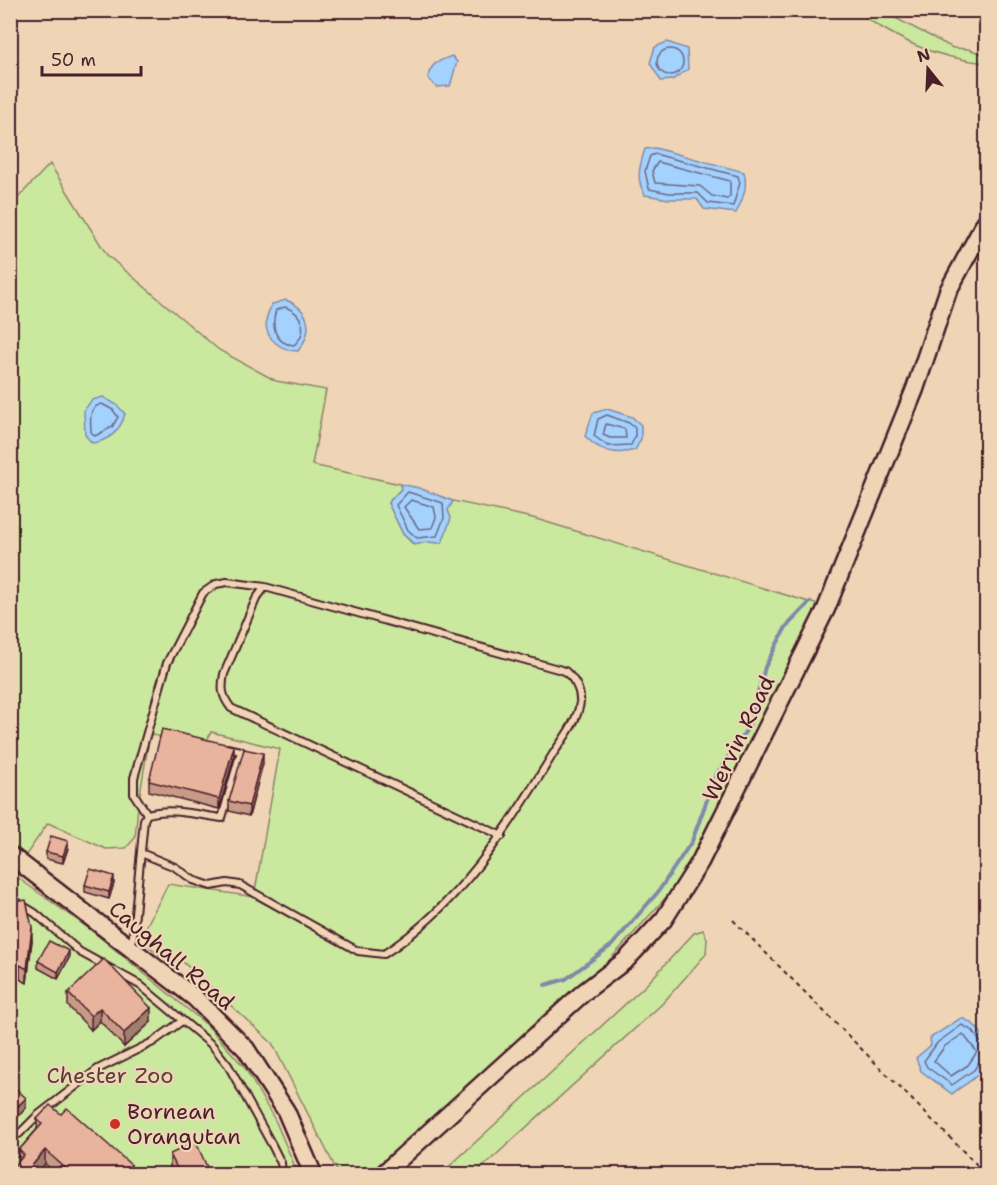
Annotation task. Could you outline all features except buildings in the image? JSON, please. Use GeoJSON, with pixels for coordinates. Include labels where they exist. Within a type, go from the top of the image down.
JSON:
{"type":"FeatureCollection","features":[{"type":"Feature","properties":{"kind":"street","name":"Wervin Road"},"geometry":{"type":"LineString","coordinates":[[383,1174],[584,992],[626,960],[664,919],[700,862],[826,609],[915,389],[948,291],[987,221]]}},
{"type":"Feature","properties":{"kind":"street","name":"Caughall Road"},"geometry":{"type":"LineString","coordinates":[[10,855],[195,998],[246,1049],[286,1111],[314,1174]]}},
{"type":"Feature","properties":{"kind":"lane"},"geometry":{"type":"LineString","coordinates":[[141,854],[175,867],[193,880],[212,886],[227,883],[240,885],[358,951],[384,954],[404,941],[440,910],[502,836],[577,715],[579,691],[573,679],[565,671],[265,587],[227,582],[216,584],[203,593],[167,663],[134,778],[134,794],[147,814]]}},
{"type":"Feature","properties":{"kind":"lane"},"geometry":{"type":"LineString","coordinates":[[265,587],[256,599],[224,674],[221,687],[223,697],[231,708],[502,836]]}},
{"type":"Feature","properties":{"kind":"lane"},"geometry":{"type":"LineString","coordinates":[[147,814],[182,811],[222,818],[241,751],[217,745]]}},
{"type":"Feature","properties":{"kind":"lane"},"geometry":{"type":"LineString","coordinates":[[132,949],[144,820],[147,814]]}},
{"type":"Feature","properties":{"kind":"lane"},"geometry":{"type":"LineString","coordinates":[[10,901],[17,902],[35,913],[80,952],[140,985],[212,1046],[228,1065],[277,1154],[282,1174]]}},
{"type":"Feature","properties":{"kind":"lane"},"geometry":{"type":"LineString","coordinates":[[19,1134],[37,1116],[98,1069],[153,1042],[182,1021]]}},
{"type":"Feature","properties":{"kind":"path"},"geometry":{"type":"LineString","coordinates":[[733,920],[986,1174]]}},
{"type":"Feature","properties":{"kind":"path"},"geometry":{"type":"LineString","coordinates":[[10,1164],[20,1154]]}},
{"type":"Feature","properties":{"kind":"green space"},"geometry":{"type":"Polygon","coordinates":[[[855,11],[882,11],[953,48],[968,49],[986,55],[986,63],[949,57],[917,46],[855,11]]]}},
{"type":"Feature","properties":{"kind":"green space"},"geometry":{"type":"Polygon","coordinates":[[[50,164],[107,255],[219,350],[276,381],[326,390],[312,465],[400,484],[401,489],[388,503],[403,534],[414,545],[426,542],[442,543],[448,510],[453,501],[533,518],[822,606],[703,856],[588,984],[371,1172],[337,1171],[272,1043],[183,962],[160,956],[149,946],[144,931],[168,884],[254,897],[280,749],[211,732],[203,749],[150,734],[135,838],[126,848],[106,849],[48,823],[26,855],[11,843],[11,205],[50,164]]]}},
{"type":"Feature","properties":{"kind":"green space","name":"Chester Zoo"},"geometry":{"type":"Polygon","coordinates":[[[11,873],[91,930],[207,1025],[245,1068],[276,1122],[295,1167],[304,1166],[310,1174],[11,1174],[11,873]]]}},
{"type":"Feature","properties":{"kind":"green space"},"geometry":{"type":"Polygon","coordinates":[[[703,930],[707,939],[706,954],[662,1004],[475,1174],[441,1174],[646,985],[694,933],[703,930]]]}},
{"type":"Feature","properties":{"kind":"water"},"geometry":{"type":"Polygon","coordinates":[[[667,42],[687,49],[688,69],[672,80],[661,81],[650,63],[655,47],[667,42]]]}},
{"type":"Feature","properties":{"kind":"water"},"geometry":{"type":"Polygon","coordinates":[[[452,56],[457,62],[450,86],[436,87],[428,78],[431,69],[439,61],[452,56]]]}},
{"type":"Feature","properties":{"kind":"water"},"geometry":{"type":"Polygon","coordinates":[[[655,148],[744,172],[744,193],[736,213],[704,209],[697,199],[669,199],[645,195],[639,178],[640,166],[645,149],[655,148]]]}},
{"type":"Feature","properties":{"kind":"water"},"geometry":{"type":"Polygon","coordinates":[[[286,300],[301,309],[307,322],[306,336],[298,351],[281,347],[268,334],[266,328],[272,304],[286,300]]]}},
{"type":"Feature","properties":{"kind":"water"},"geometry":{"type":"Polygon","coordinates":[[[103,397],[117,405],[125,414],[113,434],[104,440],[92,443],[85,435],[84,410],[92,400],[103,397]]]}},
{"type":"Feature","properties":{"kind":"water"},"geometry":{"type":"Polygon","coordinates":[[[607,409],[632,417],[641,425],[641,439],[635,450],[608,451],[585,436],[593,413],[607,409]]]}},
{"type":"Feature","properties":{"kind":"water"},"geometry":{"type":"Polygon","coordinates":[[[400,484],[419,488],[453,501],[448,510],[451,518],[442,543],[426,542],[415,545],[403,534],[388,503],[401,489],[400,484]]]}},
{"type":"Feature","properties":{"kind":"water"},"geometry":{"type":"Polygon","coordinates":[[[961,1018],[976,1027],[981,1034],[987,1049],[986,1058],[978,1074],[952,1094],[921,1071],[916,1058],[931,1045],[930,1038],[961,1018]]]}},
{"type":"Feature","properties":{"kind":"waterway"},"geometry":{"type":"LineString","coordinates":[[545,985],[566,979],[612,945],[658,892],[692,841],[716,775],[749,726],[765,667],[786,627],[810,602]]}},
{"type":"Feature","properties":{"kind":"place","name":"Bornean Orangutan"},"geometry":{"type":"Point","coordinates":[115,1124]}}]}
